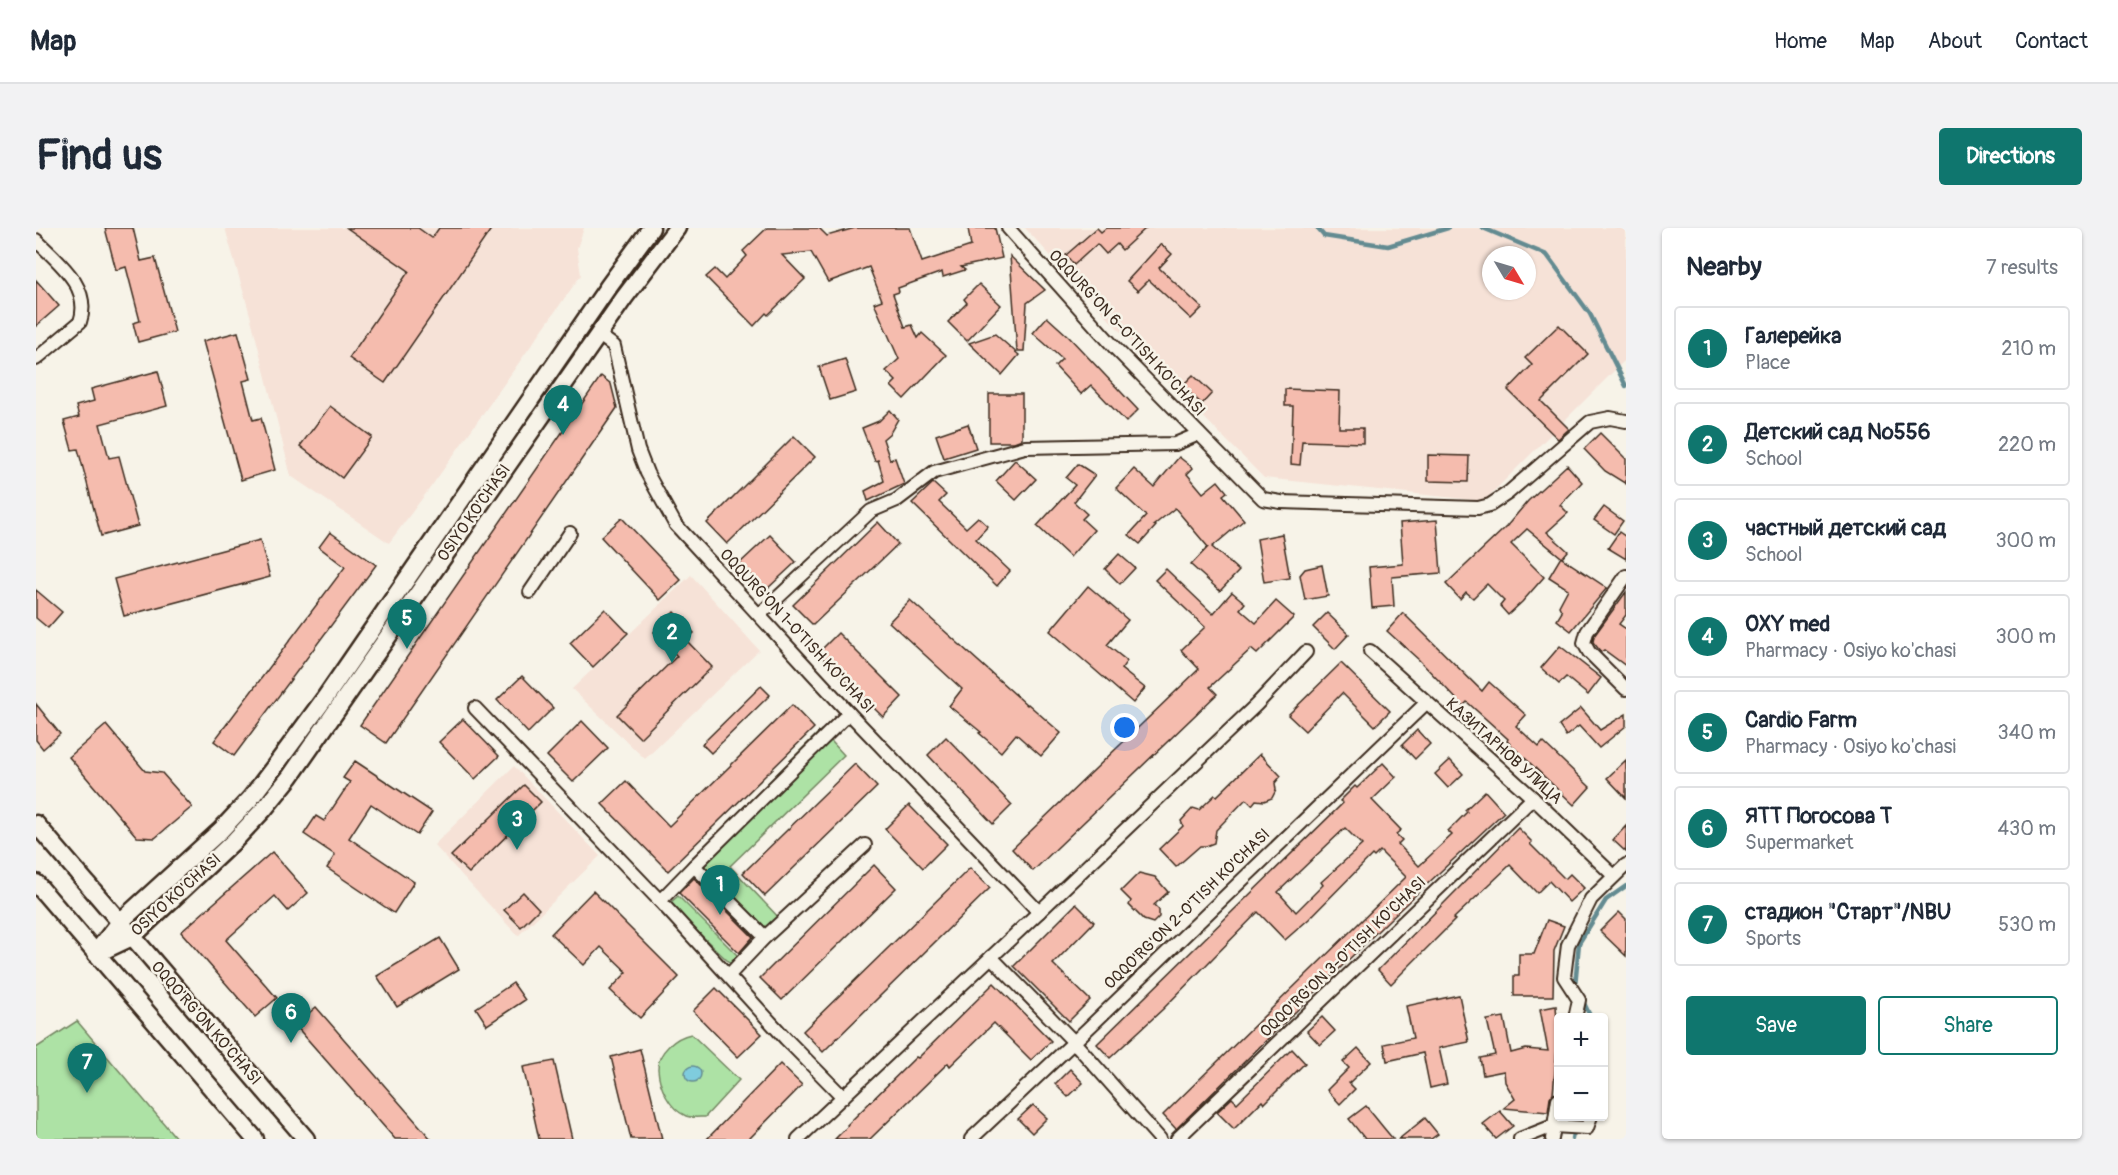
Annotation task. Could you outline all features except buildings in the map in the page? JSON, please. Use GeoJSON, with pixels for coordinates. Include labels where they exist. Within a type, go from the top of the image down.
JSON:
{"type":"FeatureCollection","features":[{"type":"Feature","properties":{"kind":"main road","name":"OSIYO KO'CHASI"},"geometry":{"type":"LineString","coordinates":[[96,954],[120,922],[221,830],[270,773],[325,698],[651,228]]}},
{"type":"Feature","properties":{"kind":"main road","name":"OSIYO KO'CHASI"},"geometry":{"type":"LineString","coordinates":[[96,954],[132,937],[235,840],[290,777],[599,335],[678,228]]}},
{"type":"Feature","properties":{"kind":"main road"},"geometry":{"type":"LineString","coordinates":[[626,262],[643,274]]}},
{"type":"Feature","properties":{"kind":"main road"},"geometry":{"type":"LineString","coordinates":[[583,323],[599,335]]}},
{"type":"Feature","properties":{"kind":"main road","name":"OQQO'RG'ON KO'CHASI"},"geometry":{"type":"LineString","coordinates":[[36,825],[306,1139]]}},
{"type":"Feature","properties":{"kind":"main road"},"geometry":{"type":"LineString","coordinates":[[36,883],[255,1139]]}},
{"type":"Feature","properties":{"kind":"street","name":"OQQURG'ON 6-O'TISH KO'CHASI"},"geometry":{"type":"LineString","coordinates":[[1008,228],[1115,348],[1263,499],[1281,502],[1468,508],[1490,505],[1590,422],[1610,418],[1626,421]]}},
{"type":"Feature","properties":{"kind":"street"},"geometry":{"type":"LineString","coordinates":[[36,240],[75,281],[80,290],[83,314],[80,322],[36,359]]}},
{"type":"Feature","properties":{"kind":"street","name":"OQQURG'ON 1-O'TISH KO'CHASI"},"geometry":{"type":"LineString","coordinates":[[599,335],[614,346],[638,450],[647,473],[675,524],[849,713],[1039,912]]}},
{"type":"Feature","properties":{"kind":"street","name":"OQQURG'ON 6-O'TISH KO'CHASI"},"geometry":{"type":"LineString","coordinates":[[759,615],[871,511],[897,500],[934,472],[1025,447],[1175,444],[1199,434]]}},
{"type":"Feature","properties":{"kind":"street"},"geometry":{"type":"LineString","coordinates":[[530,592],[570,533]]}},
{"type":"Feature","properties":{"kind":"street"},"geometry":{"type":"LineString","coordinates":[[1626,576],[1587,632],[1584,643],[1589,652],[1626,689]]}},
{"type":"Feature","properties":{"kind":"street","name":"КАЗИТАРНОВ УЛИЦА"},"geometry":{"type":"LineString","coordinates":[[1370,651],[1533,798],[1614,876]]}},
{"type":"Feature","properties":{"kind":"street"},"geometry":{"type":"LineString","coordinates":[[798,1139],[1256,705],[1306,652]]}},
{"type":"Feature","properties":{"kind":"street","name":"OQQO'RG'ON 2-O'TISH KO'CHASI"},"geometry":{"type":"LineString","coordinates":[[971,1139],[1426,703]]}},
{"type":"Feature","properties":{"kind":"street"},"geometry":{"type":"LineString","coordinates":[[475,708],[843,1097]]}},
{"type":"Feature","properties":{"kind":"street"},"geometry":{"type":"LineString","coordinates":[[660,901],[849,713]]}},
{"type":"Feature","properties":{"kind":"street","name":"OQQO'RG'ON 3-O'TISH KO'CHASI"},"geometry":{"type":"LineString","coordinates":[[1177,1139],[1533,798]]}},
{"type":"Feature","properties":{"kind":"street"},"geometry":{"type":"LineString","coordinates":[[729,975],[765,937],[865,845]]}},
{"type":"Feature","properties":{"kind":"street"},"geometry":{"type":"LineString","coordinates":[[1576,1013],[1579,1000],[1564,977],[1568,945],[1591,899],[1626,865]]}},
{"type":"Feature","properties":{"kind":"street"},"geometry":{"type":"LineString","coordinates":[[694,866],[765,937]]}},
{"type":"Feature","properties":{"kind":"street"},"geometry":{"type":"LineString","coordinates":[[991,957],[1074,1042],[1160,1139]]}},
{"type":"Feature","properties":{"kind":"street"},"geometry":{"type":"LineString","coordinates":[[1520,1139],[1574,1127],[1588,1128],[1590,1121]]}},
{"type":"Feature","properties":{"kind":"shaded area"},"geometry":{"type":"Polygon","coordinates":[[[225,228],[584,228],[577,248],[581,275],[389,543],[291,476],[225,228]]]}},
{"type":"Feature","properties":{"kind":"shaded area"},"geometry":{"type":"Polygon","coordinates":[[[1025,228],[1626,228],[1626,359],[1484,501],[1264,478],[1142,355],[1025,228]]]}},
{"type":"Feature","properties":{"kind":"shaded area"},"geometry":{"type":"Polygon","coordinates":[[[691,575],[759,650],[645,759],[572,689],[691,575]]]}},
{"type":"Feature","properties":{"kind":"shaded area"},"geometry":{"type":"Polygon","coordinates":[[[514,766],[600,856],[518,936],[434,845],[514,766]]]}},
{"type":"Feature","properties":{"kind":"green space"},"geometry":{"type":"Polygon","coordinates":[[[821,730],[844,755],[730,866],[781,920],[766,934],[692,859],[821,730]]]}},
{"type":"Feature","properties":{"kind":"green space"},"geometry":{"type":"Polygon","coordinates":[[[678,896],[739,957],[732,965],[669,904],[678,896]]]}},
{"type":"Feature","properties":{"kind":"green space"},"geometry":{"type":"Polygon","coordinates":[[[77,1021],[177,1139],[36,1139],[36,1048],[77,1021]]]}},
{"type":"Feature","properties":{"kind":"green space"},"geometry":{"type":"Polygon","coordinates":[[[691,1034],[739,1080],[705,1117],[688,1117],[680,1113],[666,1096],[659,1076],[659,1063],[664,1051],[679,1038],[691,1034]]]}},
{"type":"Feature","properties":{"kind":"water"},"geometry":{"type":"Polygon","coordinates":[[[693,1066],[701,1074],[693,1082],[685,1074],[693,1066]]]}},
{"type":"Feature","properties":{"kind":"waterway"},"geometry":{"type":"LineString","coordinates":[[1317,228],[1324,236],[1388,246],[1448,228]]}},
{"type":"Feature","properties":{"kind":"waterway"},"geometry":{"type":"LineString","coordinates":[[1483,228],[1547,255],[1590,314],[1626,386]]}},
{"type":"Feature","properties":{"kind":"waterway"},"geometry":{"type":"LineString","coordinates":[[1575,986],[1579,943],[1606,900],[1626,886]]}},
{"type":"Feature","properties":{"kind":"waterway"},"geometry":{"type":"LineString","coordinates":[[1583,1001],[1589,1013]]}},
{"type":"Feature","properties":{"kind":"waterway"},"geometry":{"type":"LineString","coordinates":[[1572,1139],[1575,1121]]}},
{"type":"Feature","properties":{"kind":"place","name":"OXY med"},"geometry":{"type":"Point","coordinates":[563,435]}},
{"type":"Feature","properties":{"kind":"place","name":"Cardio Farm"},"geometry":{"type":"Point","coordinates":[407,649]}},
{"type":"Feature","properties":{"kind":"place","name":"Детский сад №556"},"geometry":{"type":"Point","coordinates":[672,663]}},
{"type":"Feature","properties":{"kind":"place","name":"частный детский сад"},"geometry":{"type":"Point","coordinates":[517,850]}},
{"type":"Feature","properties":{"kind":"place","name":"Галерейка"},"geometry":{"type":"Point","coordinates":[720,915]}},
{"type":"Feature","properties":{"kind":"place","name":"ЯТТ Погосова Т"},"geometry":{"type":"Point","coordinates":[291,1043]}},
{"type":"Feature","properties":{"kind":"place","name":"стадион \"Старт\"/NBU"},"geometry":{"type":"Point","coordinates":[87,1093]}}]}
